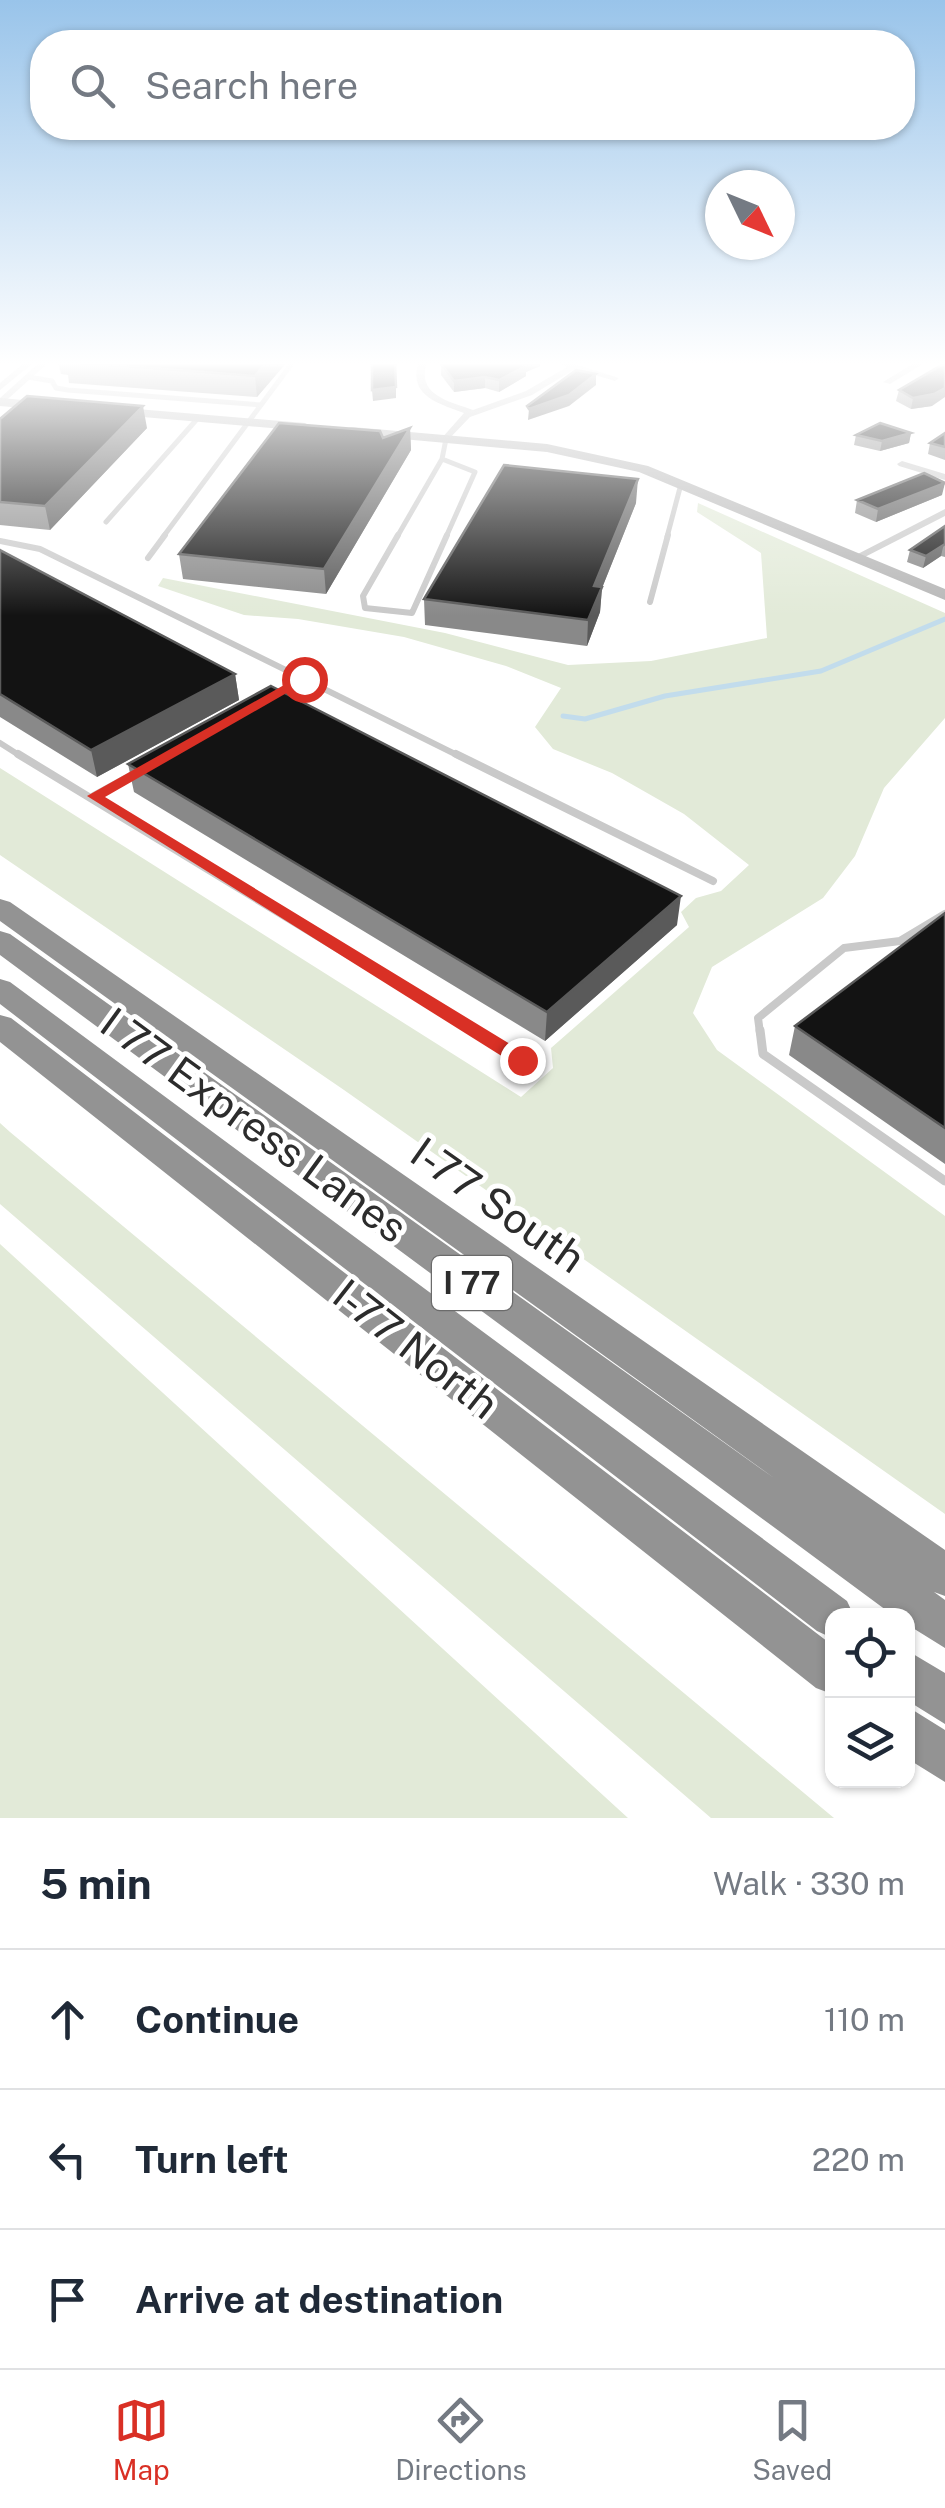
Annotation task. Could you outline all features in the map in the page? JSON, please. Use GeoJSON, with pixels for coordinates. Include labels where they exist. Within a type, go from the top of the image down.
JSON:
{"type":"FeatureCollection","features":[{"type":"Feature","properties":{"kind":"highway","name":"I-77 South"},"geometry":{"type":"LineString","coordinates":[[0,908],[945,1575]]}},
{"type":"Feature","properties":{"kind":"highway","name":"I 77 Express Lanes"},"geometry":{"type":"LineString","coordinates":[[0,940],[945,1626]]}},
{"type":"Feature","properties":{"kind":"highway","name":"I 77 Express Lanes"},"geometry":{"type":"LineString","coordinates":[[0,989],[825,1611]]}},
{"type":"Feature","properties":{"kind":"highway","name":"I-77 North"},"geometry":{"type":"LineString","coordinates":[[0,1026],[825,1667]]}},
{"type":"Feature","properties":{"kind":"highway"},"geometry":{"type":"LineString","coordinates":[[915,1678],[945,1701]]}},
{"type":"Feature","properties":{"kind":"highway"},"geometry":{"type":"LineString","coordinates":[[915,1735],[945,1759]]}},
{"type":"Feature","properties":{"kind":"main road"},"geometry":{"type":"LineString","coordinates":[[518,447],[574,453],[643,470],[945,595]]}},
{"type":"Feature","properties":{"kind":"street"},"geometry":{"type":"LineString","coordinates":[[902,464],[945,477]]}},
{"type":"Feature","properties":{"kind":"street"},"geometry":{"type":"LineString","coordinates":[[855,558],[945,512]]}},
{"type":"Feature","properties":{"kind":"lane"},"geometry":{"type":"LineString","coordinates":[[106,522],[172,447]]}},
{"type":"Feature","properties":{"kind":"lane"},"geometry":{"type":"LineString","coordinates":[[148,558],[228,447]]}},
{"type":"Feature","properties":{"kind":"lane"},"geometry":{"type":"LineString","coordinates":[[442,458],[476,472],[412,613],[365,608],[363,596],[442,458],[444,447]]}},
{"type":"Feature","properties":{"kind":"lane"},"geometry":{"type":"LineString","coordinates":[[650,602],[681,484]]}},
{"type":"Feature","properties":{"kind":"lane"},"geometry":{"type":"LineString","coordinates":[[0,541],[40,549],[713,882]]}},
{"type":"Feature","properties":{"kind":"lane"},"geometry":{"type":"LineString","coordinates":[[265,701],[304,679]]}},
{"type":"Feature","properties":{"kind":"lane"},"geometry":{"type":"LineString","coordinates":[[0,743],[94,796],[522,1060]]}},
{"type":"Feature","properties":{"kind":"lane"},"geometry":{"type":"LineString","coordinates":[[94,796],[146,768]]}},
{"type":"Feature","properties":{"kind":"lane"},"geometry":{"type":"LineString","coordinates":[[945,914],[900,941],[844,948],[758,1018],[762,1054],[945,1181]]}},
{"type":"Feature","properties":{"kind":"green space"},"geometry":{"type":"Polygon","coordinates":[[[698,503],[945,613],[945,718],[884,788],[855,856],[823,898],[712,967],[693,1013],[717,1050],[945,1216],[945,1514],[344,1090],[0,855],[0,768],[521,1097],[553,1068],[551,1048],[689,927],[681,912],[696,898],[721,891],[749,865],[684,814],[612,773],[553,749],[535,727],[561,688],[506,666],[404,637],[298,619],[244,615],[158,586],[163,578],[445,633],[568,665],[651,661],[767,638],[761,553],[697,512],[698,503]]]}},
{"type":"Feature","properties":{"kind":"green space"},"geometry":{"type":"Polygon","coordinates":[[[0,1123],[834,1818],[711,1818],[0,1204],[0,1123]]]}},
{"type":"Feature","properties":{"kind":"green space"},"geometry":{"type":"Polygon","coordinates":[[[0,1244],[628,1818],[0,1818],[0,1244]]]}},
{"type":"Feature","properties":{"kind":"building"},"geometry":{"type":"Polygon","coordinates":[[[0,447],[103,447],[45,506],[0,502],[0,447]]]}},
{"type":"Feature","properties":{"kind":"building"},"geometry":{"type":"Polygon","coordinates":[[[261,447],[399,447],[324,569],[179,554],[261,447]]]}},
{"type":"Feature","properties":{"kind":"building"},"geometry":{"type":"Polygon","coordinates":[[[504,465],[638,479],[594,586],[602,587],[588,620],[424,599],[504,465]]]}},
{"type":"Feature","properties":{"kind":"building"},"geometry":{"type":"Polygon","coordinates":[[[924,473],[945,483],[878,509],[857,500],[924,473]]]}},
{"type":"Feature","properties":{"kind":"building"},"geometry":{"type":"Polygon","coordinates":[[[945,526],[945,544],[926,556],[910,550],[945,526]]]}},
{"type":"Feature","properties":{"kind":"building"},"geometry":{"type":"Polygon","coordinates":[[[0,550],[235,674],[91,750],[0,694],[0,550]]]}},
{"type":"Feature","properties":{"kind":"building"},"geometry":{"type":"Polygon","coordinates":[[[271,686],[681,896],[547,1012],[128,764],[271,686]]]}},
{"type":"Feature","properties":{"kind":"building"},"geometry":{"type":"Polygon","coordinates":[[[945,913],[945,1128],[795,1026],[945,913]]]}},
{"type":"Feature","properties":{"kind":"waterway"},"geometry":{"type":"LineString","coordinates":[[563,716],[585,719],[665,696],[821,671],[945,619]]}},
{"type":"Feature","properties":{"kind":"route"},"geometry":{"type":"LineString","coordinates":[[304,679],[94,796],[522,1060]]}}]}
